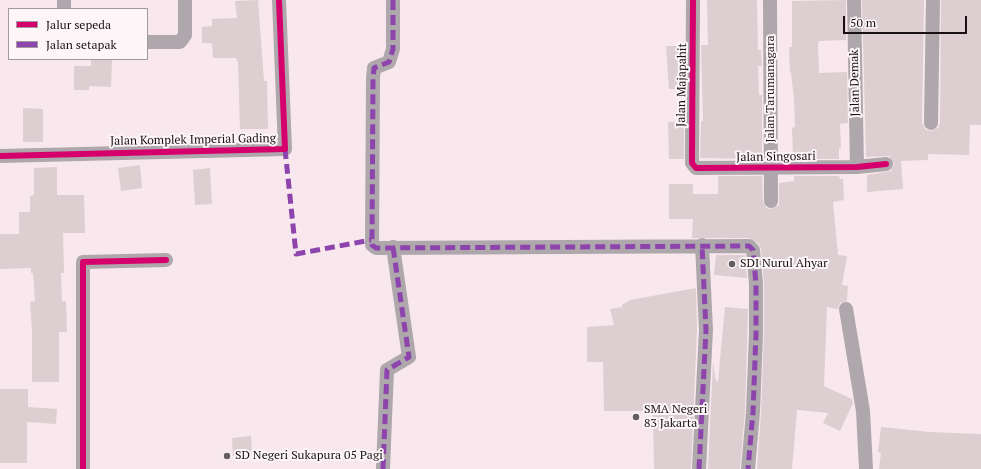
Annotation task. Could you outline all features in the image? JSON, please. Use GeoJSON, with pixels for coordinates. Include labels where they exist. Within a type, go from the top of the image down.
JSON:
{"type":"FeatureCollection","features":[{"type":"Feature","properties":{"kind":"street"},"geometry":{"type":"LineString","coordinates":[[148,42],[180,42],[185,35],[185,0]]}},
{"type":"Feature","properties":{"kind":"street","name":"Jalan Komplek Imperial Gading"},"geometry":{"type":"LineString","coordinates":[[0,156],[285,149],[279,0]]}},
{"type":"Feature","properties":{"kind":"street"},"geometry":{"type":"LineString","coordinates":[[393,0],[393,49],[389,62],[374,68],[372,245],[376,248],[702,245],[749,246],[753,250],[756,284],[756,334],[753,412],[748,469]]}},
{"type":"Feature","properties":{"kind":"street","name":"Jalan Majapahit"},"geometry":{"type":"LineString","coordinates":[[693,0],[692,164],[696,168]]}},
{"type":"Feature","properties":{"kind":"street","name":"Jalan Tarumanagara"},"geometry":{"type":"LineString","coordinates":[[770,0],[771,201]]}},
{"type":"Feature","properties":{"kind":"street","name":"Jalan Demak"},"geometry":{"type":"LineString","coordinates":[[854,0],[856,167]]}},
{"type":"Feature","properties":{"kind":"street"},"geometry":{"type":"LineString","coordinates":[[931,123],[933,0]]}},
{"type":"Feature","properties":{"kind":"street","name":"Jalan Singosari"},"geometry":{"type":"LineString","coordinates":[[696,168],[856,167],[886,164]]}},
{"type":"Feature","properties":{"kind":"street"},"geometry":{"type":"LineString","coordinates":[[699,469],[706,330],[702,245]]}},
{"type":"Feature","properties":{"kind":"street"},"geometry":{"type":"LineString","coordinates":[[383,469],[387,370],[409,356],[393,247]]}},
{"type":"Feature","properties":{"kind":"street"},"geometry":{"type":"LineString","coordinates":[[83,469],[82,263],[86,260],[166,260]]}},
{"type":"Feature","properties":{"kind":"street"},"geometry":{"type":"LineString","coordinates":[[846,309],[864,411],[866,469]]}},
{"type":"Feature","properties":{"kind":"building"},"geometry":{"type":"Polygon","coordinates":[[[258,0],[264,81],[267,81],[268,129],[240,129],[238,62],[236,58],[213,58],[212,43],[202,43],[202,27],[212,26],[212,19],[237,18],[235,1],[258,0]]]}},
{"type":"Feature","properties":{"kind":"building"},"geometry":{"type":"Polygon","coordinates":[[[707,0],[757,0],[758,50],[761,50],[762,66],[758,66],[759,95],[762,95],[762,159],[700,158],[701,121],[703,121],[701,45],[708,45],[707,0]]]}},
{"type":"Feature","properties":{"kind":"building"},"geometry":{"type":"Polygon","coordinates":[[[846,0],[846,40],[819,41],[818,44],[819,73],[847,72],[848,123],[840,124],[841,148],[839,149],[839,159],[793,159],[792,128],[795,127],[794,99],[790,73],[789,47],[792,47],[792,1],[846,0]]]}},
{"type":"Feature","properties":{"kind":"building"},"geometry":{"type":"Polygon","coordinates":[[[862,0],[924,0],[922,123],[926,130],[931,131],[938,128],[940,123],[941,0],[981,0],[981,125],[970,125],[969,155],[928,154],[928,160],[901,161],[903,189],[867,192],[867,175],[891,171],[894,164],[889,156],[866,157],[862,0]]]}},
{"type":"Feature","properties":{"kind":"building"},"geometry":{"type":"Polygon","coordinates":[[[666,46],[684,46],[684,89],[669,89],[666,46]]]}},
{"type":"Feature","properties":{"kind":"building"},"geometry":{"type":"Polygon","coordinates":[[[91,60],[112,60],[111,87],[89,86],[89,90],[74,90],[74,66],[91,66],[91,60]]]}},
{"type":"Feature","properties":{"kind":"building"},"geometry":{"type":"Polygon","coordinates":[[[23,108],[43,109],[43,142],[23,142],[23,108]]]}},
{"type":"Feature","properties":{"kind":"building"},"geometry":{"type":"Polygon","coordinates":[[[668,122],[684,122],[684,159],[669,159],[668,122]]]}},
{"type":"Feature","properties":{"kind":"building"},"geometry":{"type":"Polygon","coordinates":[[[140,165],[142,188],[121,191],[118,168],[140,165]]]}},
{"type":"Feature","properties":{"kind":"building"},"geometry":{"type":"Polygon","coordinates":[[[57,167],[57,195],[84,195],[85,233],[63,233],[64,273],[61,273],[62,301],[66,301],[67,332],[59,332],[59,382],[32,382],[32,333],[30,302],[35,301],[33,273],[31,273],[31,268],[0,269],[0,234],[19,234],[19,212],[30,212],[30,196],[34,195],[34,168],[57,167]]]}},
{"type":"Feature","properties":{"kind":"building"},"geometry":{"type":"Polygon","coordinates":[[[210,168],[212,204],[195,205],[193,170],[210,168]]]}},
{"type":"Feature","properties":{"kind":"building"},"geometry":{"type":"Polygon","coordinates":[[[718,176],[762,176],[763,201],[766,208],[771,209],[779,205],[779,183],[794,181],[794,176],[839,176],[840,179],[843,179],[844,200],[833,202],[838,255],[847,256],[842,285],[848,286],[847,301],[840,303],[838,309],[827,307],[824,386],[852,399],[853,403],[840,431],[823,423],[828,413],[797,410],[792,469],[757,469],[764,334],[764,283],[761,249],[759,244],[749,238],[692,238],[693,219],[669,219],[669,184],[693,184],[693,194],[718,194],[718,176]]]}},
{"type":"Feature","properties":{"kind":"building","name":"SDI Nurul Ahyar"},"geometry":{"type":"Polygon","coordinates":[[[716,255],[745,255],[747,278],[714,275],[716,255]]]}},
{"type":"Feature","properties":{"kind":"building"},"geometry":{"type":"Polygon","coordinates":[[[696,288],[697,330],[691,469],[654,469],[653,411],[604,411],[603,362],[587,362],[587,327],[614,325],[610,309],[622,307],[622,305],[630,300],[696,288]]]}},
{"type":"Feature","properties":{"kind":"building"},"geometry":{"type":"Polygon","coordinates":[[[725,307],[748,309],[745,411],[740,469],[708,469],[713,362],[716,381],[718,381],[725,307]]]}},
{"type":"Feature","properties":{"kind":"building"},"geometry":{"type":"Polygon","coordinates":[[[0,389],[28,389],[28,407],[57,409],[56,424],[27,422],[27,463],[0,463],[0,389]]]}},
{"type":"Feature","properties":{"kind":"building"},"geometry":{"type":"Polygon","coordinates":[[[881,427],[929,432],[981,434],[981,469],[879,469],[881,453],[878,452],[881,427]]]}},
{"type":"Feature","properties":{"kind":"building"},"geometry":{"type":"Polygon","coordinates":[[[251,436],[252,454],[233,456],[232,438],[251,436]]]}},
{"type":"Feature","properties":{"kind":"marked path"},"geometry":{"type":"LineString","coordinates":[[393,0],[393,49],[389,62],[374,68],[373,78],[372,245],[376,248],[749,246],[753,250],[756,284],[756,334],[753,412],[748,469]]}},
{"type":"Feature","properties":{"kind":"marked path"},"geometry":{"type":"LineString","coordinates":[[285,149],[296,254],[371,240]]}},
{"type":"Feature","properties":{"kind":"marked path"},"geometry":{"type":"LineString","coordinates":[[699,469],[706,330],[702,245]]}},
{"type":"Feature","properties":{"kind":"marked path"},"geometry":{"type":"LineString","coordinates":[[383,469],[387,370],[409,357],[393,247]]}},
{"type":"Feature","properties":{"kind":"cycle path"},"geometry":{"type":"LineString","coordinates":[[0,156],[285,149],[279,0]]}},
{"type":"Feature","properties":{"kind":"cycle path"},"geometry":{"type":"LineString","coordinates":[[693,0],[692,163],[696,168],[857,167],[886,164]]}},
{"type":"Feature","properties":{"kind":"cycle path"},"geometry":{"type":"LineString","coordinates":[[83,469],[83,262],[166,260]]}},
{"type":"Feature","properties":{"kind":"place","name":"SDI Nurul Ahyar"},"geometry":{"type":"Point","coordinates":[732,264]}},
{"type":"Feature","properties":{"kind":"place","name":"SMA Negeri 83 Jakarta"},"geometry":{"type":"Point","coordinates":[636,417]}},
{"type":"Feature","properties":{"kind":"place","name":"SD Negeri Sukapura 05 Pagi"},"geometry":{"type":"Point","coordinates":[227,456]}}]}
